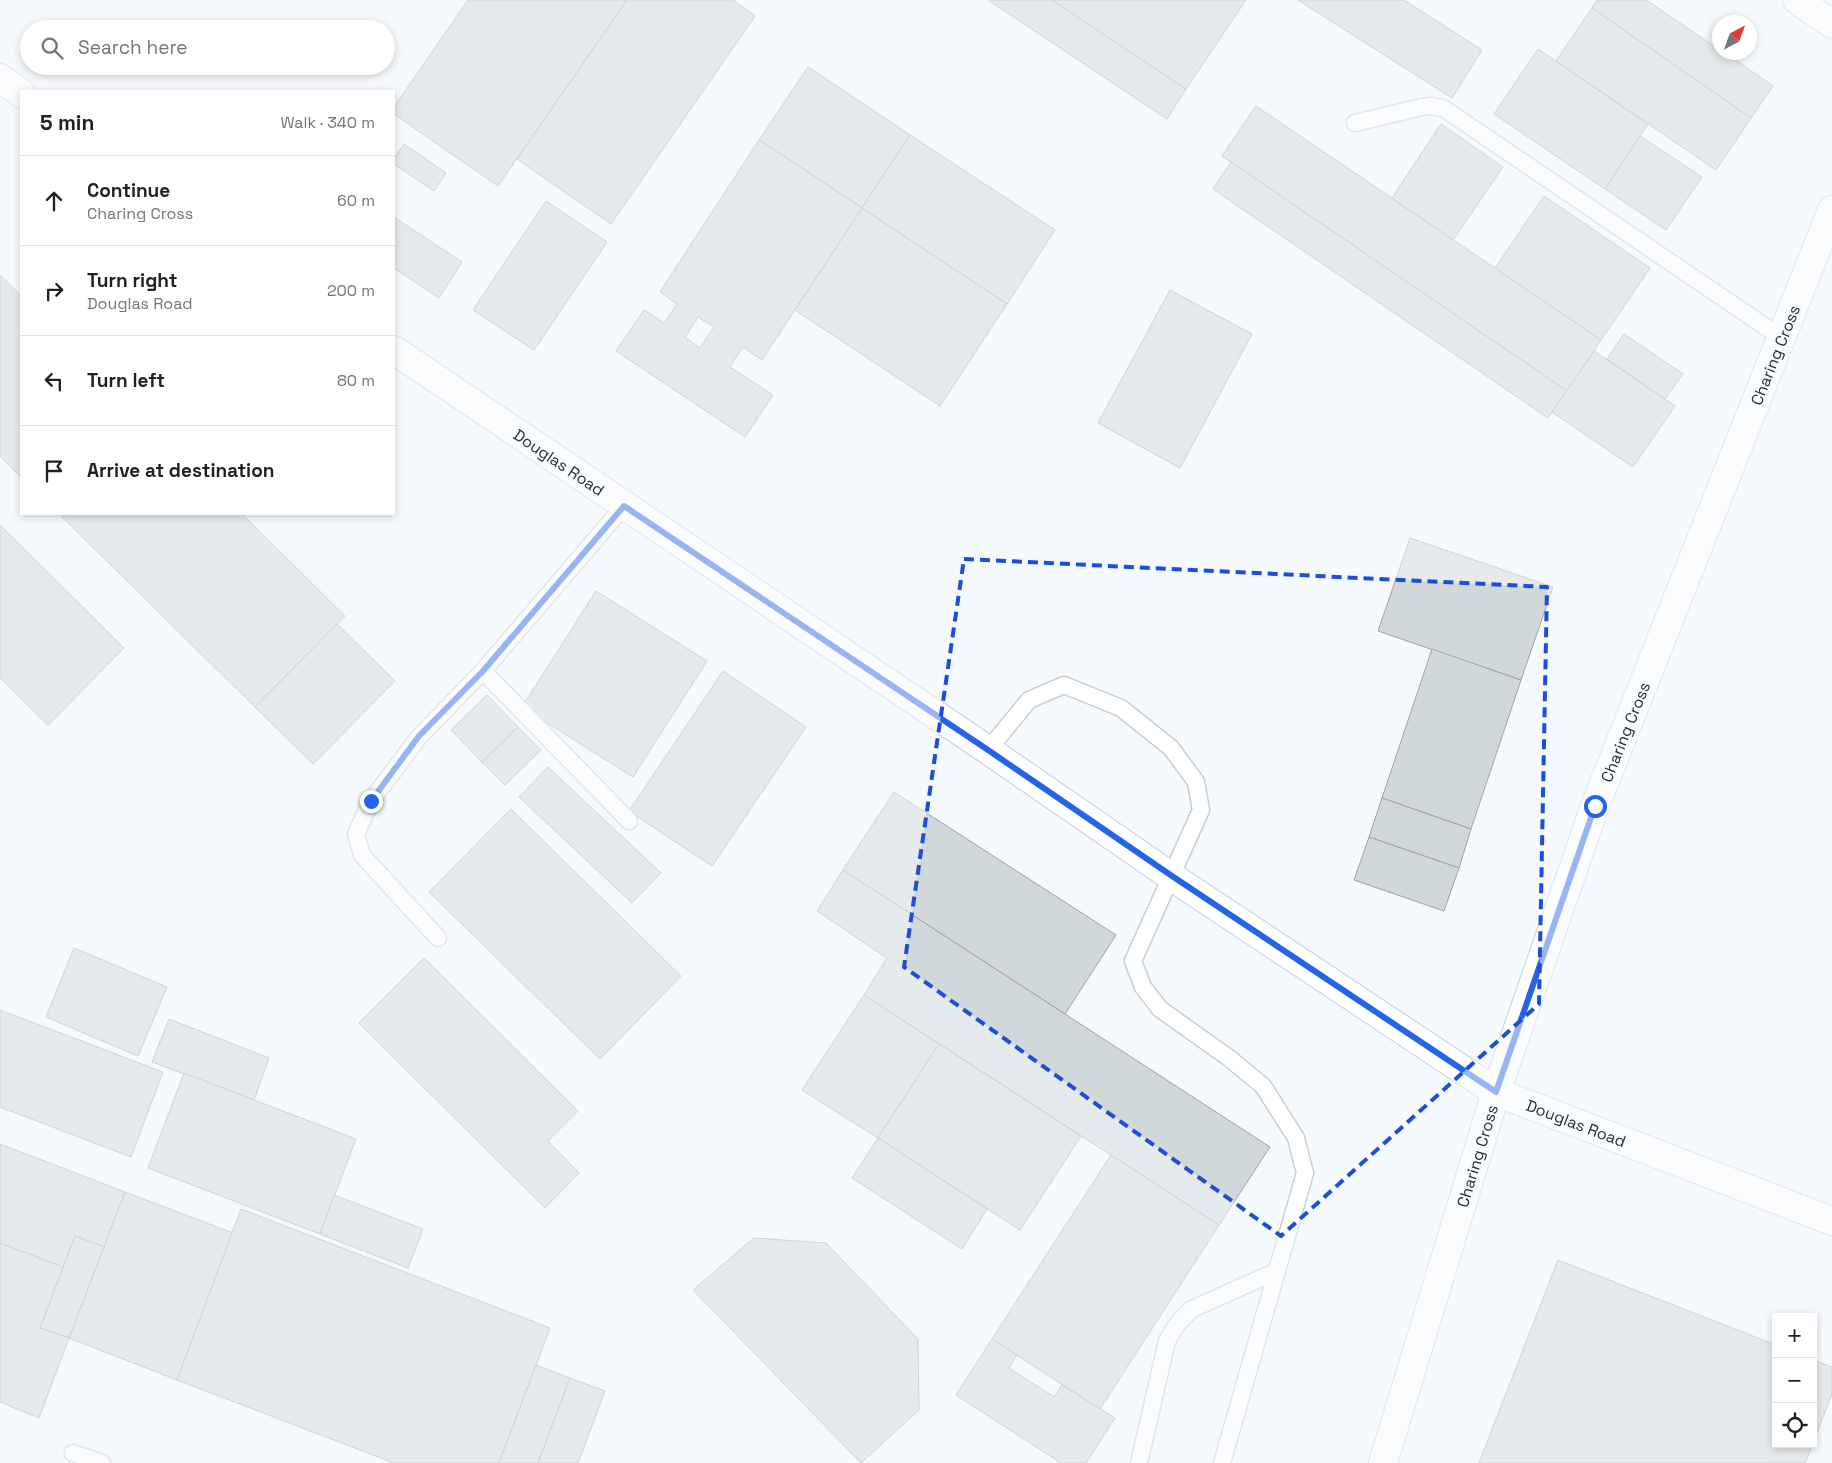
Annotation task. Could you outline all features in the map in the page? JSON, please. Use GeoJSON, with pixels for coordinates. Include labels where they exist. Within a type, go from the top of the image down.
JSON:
{"type":"FeatureCollection","features":[{"type":"Feature","properties":{"kind":"street"},"geometry":{"type":"LineString","coordinates":[[1797,0],[1832,24]]}},
{"type":"Feature","properties":{"kind":"street"},"geometry":{"type":"LineString","coordinates":[[0,78],[20,92]]}},
{"type":"Feature","properties":{"kind":"street","name":"Charing Cross"},"geometry":{"type":"LineString","coordinates":[[1383,1463],[1496,1092],[1595,806],[1832,210]]}},
{"type":"Feature","properties":{"kind":"street","name":"Douglas Road"},"geometry":{"type":"LineString","coordinates":[[395,351],[1172,876],[1496,1092],[1832,1221]]}},
{"type":"Feature","properties":{"kind":"lane"},"geometry":{"type":"LineString","coordinates":[[1355,123],[1422,107],[1442,108],[1782,338]]}},
{"type":"Feature","properties":{"kind":"lane"},"geometry":{"type":"LineString","coordinates":[[438,938],[362,855],[356,834],[371,801],[419,736],[483,671],[624,506]]}},
{"type":"Feature","properties":{"kind":"lane"},"geometry":{"type":"LineString","coordinates":[[483,671],[629,821]]}},
{"type":"Feature","properties":{"kind":"lane"},"geometry":{"type":"LineString","coordinates":[[988,750],[1029,700],[1064,685],[1121,708],[1171,748],[1196,782],[1200,810],[1133,961],[1143,987],[1160,1009],[1229,1058],[1263,1086],[1296,1138],[1305,1173],[1222,1463]]}},
{"type":"Feature","properties":{"kind":"lane"},"geometry":{"type":"LineString","coordinates":[[1139,1463],[1167,1341],[1178,1323],[1192,1310],[1277,1271]]}},
{"type":"Feature","properties":{"kind":"lane"},"geometry":{"type":"LineString","coordinates":[[73,1453],[102,1463]]}},
{"type":"Feature","properties":{"kind":"highlighted area"},"geometry":{"type":"Polygon","coordinates":[[[964,559],[1547,587],[1539,1004],[1281,1236],[904,967],[964,559]]]}},
{"type":"Feature","properties":{"kind":"building"},"geometry":{"type":"Polygon","coordinates":[[[468,0],[627,0],[498,186],[395,115],[395,106],[468,0]]]}},
{"type":"Feature","properties":{"kind":"building"},"geometry":{"type":"Polygon","coordinates":[[[627,0],[733,0],[755,16],[611,224],[517,159],[627,0]]]}},
{"type":"Feature","properties":{"kind":"building"},"geometry":{"type":"Polygon","coordinates":[[[988,0],[1052,0],[1186,89],[1167,119],[988,0]]]}},
{"type":"Feature","properties":{"kind":"building"},"geometry":{"type":"Polygon","coordinates":[[[1052,0],[1246,0],[1186,89],[1052,0]]]}},
{"type":"Feature","properties":{"kind":"building"},"geometry":{"type":"Polygon","coordinates":[[[1298,0],[1404,0],[1482,50],[1452,98],[1298,0]]]}},
{"type":"Feature","properties":{"kind":"building"},"geometry":{"type":"Polygon","coordinates":[[[1597,0],[1646,0],[1712,45],[1712,60],[1736,60],[1773,86],[1751,118],[1592,8],[1597,0]]]}},
{"type":"Feature","properties":{"kind":"building"},"geometry":{"type":"Polygon","coordinates":[[[1592,8],[1751,118],[1716,170],[1556,61],[1592,8]]]}},
{"type":"Feature","properties":{"kind":"building"},"geometry":{"type":"Polygon","coordinates":[[[1538,49],[1648,124],[1605,189],[1494,114],[1538,49]]]}},
{"type":"Feature","properties":{"kind":"building"},"geometry":{"type":"Polygon","coordinates":[[[808,67],[910,135],[862,208],[759,140],[808,67]]]}},
{"type":"Feature","properties":{"kind":"building"},"geometry":{"type":"Polygon","coordinates":[[[1256,106],[1601,340],[1567,391],[1222,156],[1256,106]]]}},
{"type":"Feature","properties":{"kind":"building"},"geometry":{"type":"Polygon","coordinates":[[[1441,124],[1503,167],[1453,240],[1392,198],[1441,124]]]}},
{"type":"Feature","properties":{"kind":"building"},"geometry":{"type":"Polygon","coordinates":[[[910,135],[1055,230],[1007,304],[862,208],[910,135]]]}},
{"type":"Feature","properties":{"kind":"building"},"geometry":{"type":"Polygon","coordinates":[[[1640,136],[1702,177],[1666,230],[1605,189],[1640,136]]]}},
{"type":"Feature","properties":{"kind":"building"},"geometry":{"type":"Polygon","coordinates":[[[759,140],[862,208],[762,360],[743,347],[730,367],[773,395],[745,437],[616,351],[644,310],[664,323],[677,304],[660,292],[759,140]],[[698,317],[685,337],[700,348],[714,327],[698,317]]]}},
{"type":"Feature","properties":{"kind":"building"},"geometry":{"type":"Polygon","coordinates":[[[404,144],[446,173],[434,191],[395,165],[395,158],[404,144]]]}},
{"type":"Feature","properties":{"kind":"building"},"geometry":{"type":"Polygon","coordinates":[[[1231,162],[1567,391],[1548,418],[1213,189],[1231,162]]]}},
{"type":"Feature","properties":{"kind":"building"},"geometry":{"type":"Polygon","coordinates":[[[1544,196],[1650,268],[1601,340],[1495,268],[1544,196]]]}},
{"type":"Feature","properties":{"kind":"building"},"geometry":{"type":"Polygon","coordinates":[[[546,201],[607,242],[534,350],[473,310],[546,201]]]}},
{"type":"Feature","properties":{"kind":"building"},"geometry":{"type":"Polygon","coordinates":[[[862,208],[1007,304],[940,406],[795,310],[862,208]]]}},
{"type":"Feature","properties":{"kind":"building"},"geometry":{"type":"Polygon","coordinates":[[[395,218],[462,262],[439,298],[395,269],[395,218]]]}},
{"type":"Feature","properties":{"kind":"building"},"geometry":{"type":"Polygon","coordinates":[[[0,275],[20,295],[20,476],[0,456],[0,275]]]}},
{"type":"Feature","properties":{"kind":"building"},"geometry":{"type":"Polygon","coordinates":[[[1170,290],[1252,334],[1180,468],[1098,423],[1170,290]]]}},
{"type":"Feature","properties":{"kind":"building"},"geometry":{"type":"Polygon","coordinates":[[[1624,334],[1683,374],[1665,399],[1607,359],[1624,334]]]}},
{"type":"Feature","properties":{"kind":"building"},"geometry":{"type":"Polygon","coordinates":[[[1594,351],[1675,406],[1633,467],[1552,412],[1594,351]]]}},
{"type":"Feature","properties":{"kind":"building"},"geometry":{"type":"Polygon","coordinates":[[[60,515],[243,515],[345,616],[255,707],[60,515]]]}},
{"type":"Feature","properties":{"kind":"building"},"geometry":{"type":"Polygon","coordinates":[[[0,525],[124,648],[48,725],[0,678],[0,525]]]}},
{"type":"Feature","properties":{"kind":"building"},"geometry":{"type":"Polygon","coordinates":[[[1410,538],[1553,587],[1521,680],[1378,631],[1410,538]]]}},
{"type":"Feature","properties":{"kind":"building"},"geometry":{"type":"Polygon","coordinates":[[[596,591],[707,661],[633,777],[522,707],[596,591]]]}},
{"type":"Feature","properties":{"kind":"building"},"geometry":{"type":"Polygon","coordinates":[[[337,624],[395,681],[313,764],[255,707],[337,624]]]}},
{"type":"Feature","properties":{"kind":"building"},"geometry":{"type":"Polygon","coordinates":[[[1432,649],[1521,680],[1471,829],[1382,798],[1432,649]]]}},
{"type":"Feature","properties":{"kind":"building"},"geometry":{"type":"Polygon","coordinates":[[[723,671],[806,727],[712,866],[629,811],[723,671]]]}},
{"type":"Feature","properties":{"kind":"building"},"geometry":{"type":"Polygon","coordinates":[[[487,695],[518,727],[482,762],[451,730],[487,695]]]}},
{"type":"Feature","properties":{"kind":"building"},"geometry":{"type":"Polygon","coordinates":[[[518,727],[541,750],[505,785],[482,762],[518,727]]]}},
{"type":"Feature","properties":{"kind":"building"},"geometry":{"type":"Polygon","coordinates":[[[548,767],[661,873],[632,903],[519,797],[548,767]]]}},
{"type":"Feature","properties":{"kind":"building"},"geometry":{"type":"Polygon","coordinates":[[[894,792],[1116,935],[1065,1014],[843,870],[894,792]]]}},
{"type":"Feature","properties":{"kind":"building"},"geometry":{"type":"Polygon","coordinates":[[[1382,798],[1471,829],[1459,868],[1369,837],[1382,798]]]}},
{"type":"Feature","properties":{"kind":"building"},"geometry":{"type":"Polygon","coordinates":[[[511,809],[681,976],[600,1059],[429,892],[511,809]]]}},
{"type":"Feature","properties":{"kind":"building"},"geometry":{"type":"Polygon","coordinates":[[[1369,837],[1459,868],[1444,911],[1354,880],[1369,837]]]}},
{"type":"Feature","properties":{"kind":"building"},"geometry":{"type":"Polygon","coordinates":[[[843,870],[1270,1147],[1219,1225],[864,995],[887,958],[817,911],[843,870]]]}},
{"type":"Feature","properties":{"kind":"building"},"geometry":{"type":"Polygon","coordinates":[[[74,948],[167,987],[138,1056],[46,1017],[74,948]]]}},
{"type":"Feature","properties":{"kind":"building"},"geometry":{"type":"Polygon","coordinates":[[[424,958],[578,1111],[548,1141],[579,1173],[545,1208],[359,1023],[424,958]]]}},
{"type":"Feature","properties":{"kind":"building"},"geometry":{"type":"Polygon","coordinates":[[[864,995],[939,1044],[878,1138],[802,1090],[864,995]]]}},
{"type":"Feature","properties":{"kind":"building"},"geometry":{"type":"Polygon","coordinates":[[[0,1010],[163,1072],[131,1157],[0,1107],[0,1010]]]}},
{"type":"Feature","properties":{"kind":"building"},"geometry":{"type":"Polygon","coordinates":[[[169,1019],[269,1058],[254,1100],[152,1062],[169,1019]]]}},
{"type":"Feature","properties":{"kind":"building"},"geometry":{"type":"Polygon","coordinates":[[[939,1044],[1081,1136],[1020,1230],[878,1138],[939,1044]]]}},
{"type":"Feature","properties":{"kind":"building"},"geometry":{"type":"Polygon","coordinates":[[[184,1073],[356,1139],[320,1234],[148,1168],[184,1073]]]}},
{"type":"Feature","properties":{"kind":"building"},"geometry":{"type":"Polygon","coordinates":[[[878,1138],[987,1209],[962,1249],[852,1178],[878,1138]]]}},
{"type":"Feature","properties":{"kind":"building"},"geometry":{"type":"Polygon","coordinates":[[[0,1144],[125,1192],[104,1247],[75,1236],[63,1267],[0,1243],[0,1144]]]}},
{"type":"Feature","properties":{"kind":"building"},"geometry":{"type":"Polygon","coordinates":[[[1111,1155],[1219,1225],[1100,1409],[992,1339],[1111,1155]]]}},
{"type":"Feature","properties":{"kind":"building"},"geometry":{"type":"Polygon","coordinates":[[[125,1192],[233,1233],[177,1380],[69,1338],[125,1192]]]}},
{"type":"Feature","properties":{"kind":"building"},"geometry":{"type":"Polygon","coordinates":[[[334,1195],[423,1229],[408,1268],[320,1234],[334,1195]]]}},
{"type":"Feature","properties":{"kind":"building"},"geometry":{"type":"Polygon","coordinates":[[[241,1209],[550,1328],[499,1463],[394,1463],[177,1380],[241,1209]]]}},
{"type":"Feature","properties":{"kind":"building"},"geometry":{"type":"Polygon","coordinates":[[[75,1236],[104,1247],[69,1338],[40,1328],[75,1236]]]}},
{"type":"Feature","properties":{"kind":"building"},"geometry":{"type":"Polygon","coordinates":[[[754,1238],[826,1243],[918,1339],[919,1410],[861,1463],[693,1290],[754,1238]]]}},
{"type":"Feature","properties":{"kind":"building"},"geometry":{"type":"Polygon","coordinates":[[[0,1243],[63,1267],[40,1328],[69,1338],[39,1418],[0,1402],[0,1243]]]}},
{"type":"Feature","properties":{"kind":"building"},"geometry":{"type":"Polygon","coordinates":[[[1558,1260],[1772,1343],[1772,1448],[1811,1448],[1805,1463],[1479,1463],[1558,1260]]]}},
{"type":"Feature","properties":{"kind":"building"},"geometry":{"type":"Polygon","coordinates":[[[992,1339],[1017,1355],[1009,1368],[1054,1397],[1062,1385],[1115,1418],[1086,1463],[1061,1463],[956,1395],[992,1339]]]}},
{"type":"Feature","properties":{"kind":"building"},"geometry":{"type":"Polygon","coordinates":[[[1817,1361],[1832,1367],[1832,1394],[1817,1433],[1817,1361]]]}},
{"type":"Feature","properties":{"kind":"building"},"geometry":{"type":"Polygon","coordinates":[[[536,1365],[570,1378],[538,1463],[499,1463],[536,1365]]]}},
{"type":"Feature","properties":{"kind":"building"},"geometry":{"type":"Polygon","coordinates":[[[570,1378],[605,1391],[578,1463],[538,1463],[570,1378]]]}},
{"type":"Feature","properties":{"kind":"route"},"geometry":{"type":"LineString","coordinates":[[371,801],[419,736],[483,671],[624,506],[1496,1092],[1595,806]]}}]}
